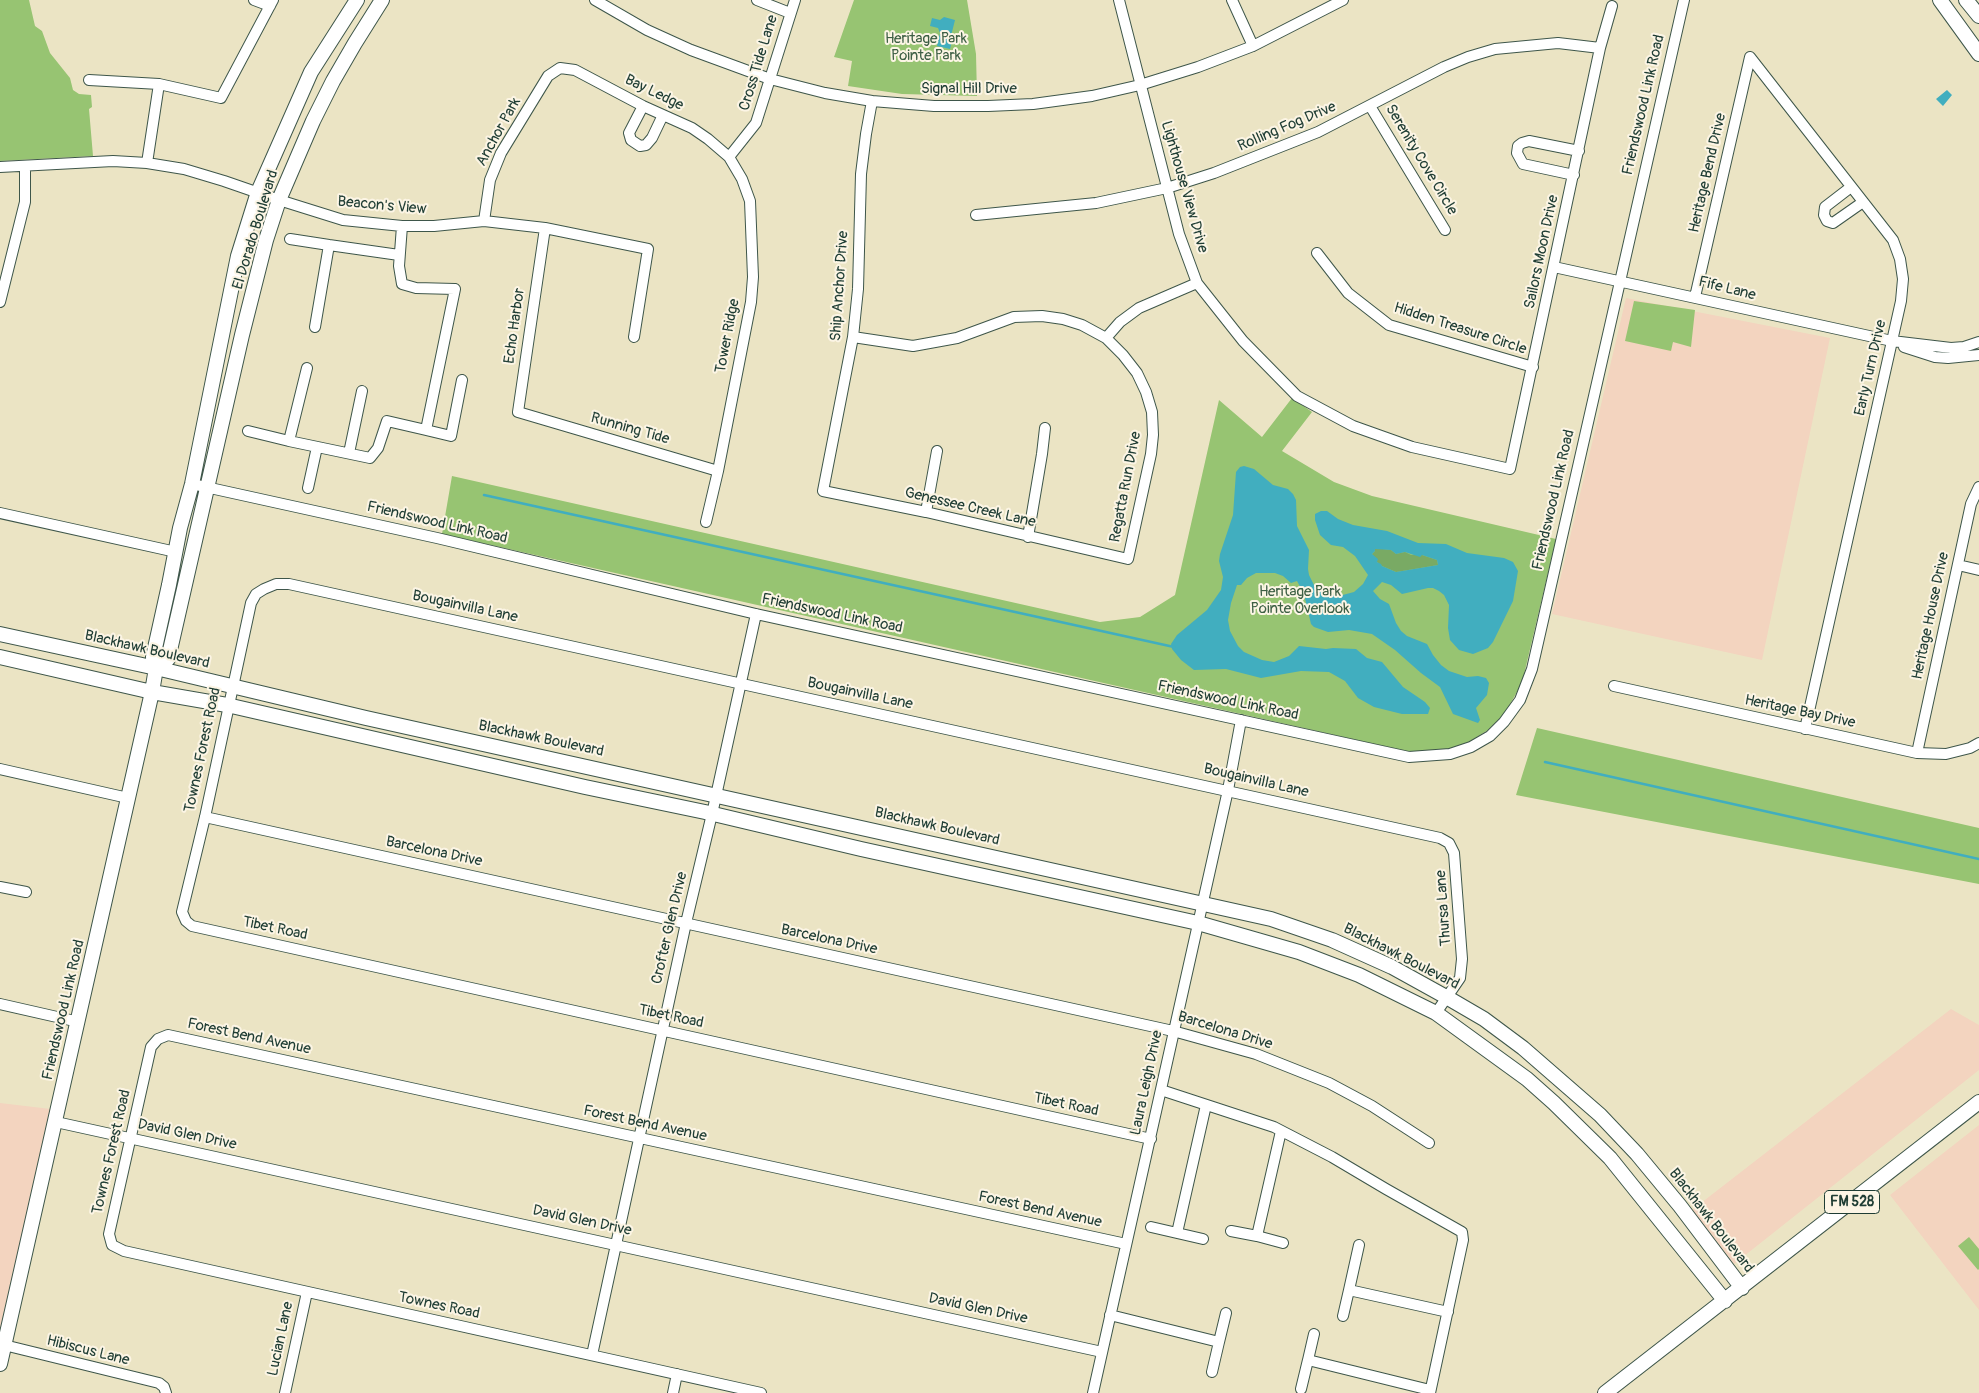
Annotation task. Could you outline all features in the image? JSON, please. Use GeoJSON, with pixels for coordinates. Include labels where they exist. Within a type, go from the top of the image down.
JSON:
{"type":"FeatureCollection","features":[{"type":"Feature","properties":{"kind":"main road","name":"El Dorado Boulevard"},"geometry":{"type":"LineString","coordinates":[[192,484],[238,256],[258,192],[311,72],[357,0]]}},
{"type":"Feature","properties":{"kind":"main road","name":"El Dorado Boulevard"},"geometry":{"type":"LineString","coordinates":[[208,489],[242,335],[266,240],[279,200],[313,122],[354,43],[382,0]]}},
{"type":"Feature","properties":{"kind":"main road"},"geometry":{"type":"LineString","coordinates":[[1966,0],[1979,16]]}},
{"type":"Feature","properties":{"kind":"main road"},"geometry":{"type":"LineString","coordinates":[[1945,2],[1979,54]]}},
{"type":"Feature","properties":{"kind":"main road"},"geometry":{"type":"LineString","coordinates":[[337,31],[354,43]]}},
{"type":"Feature","properties":{"kind":"main road","name":"Friendswood Link Road"},"geometry":{"type":"LineString","coordinates":[[0,1364],[79,1022],[152,692],[157,665],[153,657],[180,528],[192,484]]}},
{"type":"Feature","properties":{"kind":"main road","name":"Friendswood Link Road"},"geometry":{"type":"LineString","coordinates":[[157,665],[168,659],[208,489]]}},
{"type":"Feature","properties":{"kind":"main road","name":"Blackhawk Boulevard"},"geometry":{"type":"LineString","coordinates":[[0,634],[157,665],[232,686],[366,718],[717,794],[1202,904],[1271,920],[1332,940],[1392,967],[1448,998],[1484,1019],[1515,1042],[1600,1115],[1637,1154],[1680,1206],[1742,1288]]}},
{"type":"Feature","properties":{"kind":"main road"},"geometry":{"type":"LineString","coordinates":[[17,661],[23,639]]}},
{"type":"Feature","properties":{"kind":"main road"},"geometry":{"type":"LineString","coordinates":[[0,657],[152,692],[228,705],[585,787],[1198,923],[1316,958],[1359,975],[1436,1013],[1527,1079],[1610,1158],[1725,1301]]}},
{"type":"Feature","properties":{"kind":"main road"},"geometry":{"type":"LineString","coordinates":[[361,736],[366,718]]}},
{"type":"Feature","properties":{"kind":"main road"},"geometry":{"type":"LineString","coordinates":[[472,761],[477,742]]}},
{"type":"Feature","properties":{"kind":"main road"},"geometry":{"type":"LineString","coordinates":[[585,787],[590,767]]}},
{"type":"Feature","properties":{"kind":"main road"},"geometry":{"type":"LineString","coordinates":[[861,849],[866,828]]}},
{"type":"Feature","properties":{"kind":"main road"},"geometry":{"type":"LineString","coordinates":[[974,874],[979,853]]}},
{"type":"Feature","properties":{"kind":"main road"},"geometry":{"type":"LineString","coordinates":[[1554,1103],[1568,1087]]}},
{"type":"Feature","properties":{"kind":"main road","name":"FM 528"},"geometry":{"type":"LineString","coordinates":[[1605,1393],[1979,1102]]}},
{"type":"Feature","properties":{"kind":"main road"},"geometry":{"type":"LineString","coordinates":[[1661,1220],[1680,1206]]}},
{"type":"Feature","properties":{"kind":"street"},"geometry":{"type":"LineString","coordinates":[[89,80],[159,84],[221,98],[272,3],[254,0]]}},
{"type":"Feature","properties":{"kind":"street","name":"Signal Hill Drive"},"geometry":{"type":"LineString","coordinates":[[595,0],[647,30],[691,50],[770,79],[825,93],[872,101],[934,106],[1033,104],[1092,96],[1140,85],[1198,67],[1253,46],[1343,0]]}},
{"type":"Feature","properties":{"kind":"street"},"geometry":{"type":"LineString","coordinates":[[757,0],[790,13]]}},
{"type":"Feature","properties":{"kind":"street","name":"Cross Tide Lane"},"geometry":{"type":"LineString","coordinates":[[728,157],[756,123],[795,0]]}},
{"type":"Feature","properties":{"kind":"street","name":"Lighthouse View Drive"},"geometry":{"type":"LineString","coordinates":[[1119,0],[1179,234],[1198,283],[1243,342],[1297,396],[1361,429],[1412,447],[1474,461]]}},
{"type":"Feature","properties":{"kind":"street"},"geometry":{"type":"LineString","coordinates":[[1232,0],[1253,46]]}},
{"type":"Feature","properties":{"kind":"street","name":"Friendswood Link Road"},"geometry":{"type":"LineString","coordinates":[[192,484],[438,538],[756,614],[1409,757],[1450,754],[1471,747],[1490,736],[1504,722],[1520,700],[1532,669],[1684,0]]}},
{"type":"Feature","properties":{"kind":"street","name":"Sailors Moon Drive"},"geometry":{"type":"LineString","coordinates":[[1474,461],[1510,469],[1600,48],[1612,6]]}},
{"type":"Feature","properties":{"kind":"street","name":"Rolling Fog Drive"},"geometry":{"type":"LineString","coordinates":[[976,215],[1096,202],[1167,188],[1269,153],[1318,132],[1444,67],[1495,49],[1558,43],[1600,48]]}},
{"type":"Feature","properties":{"kind":"street","name":"Early Turn Drive"},"geometry":{"type":"LineString","coordinates":[[1750,56],[1893,240],[1900,259],[1903,279],[1901,301],[1805,729]]}},
{"type":"Feature","properties":{"kind":"street","name":"Heritage Bend Drive"},"geometry":{"type":"LineString","coordinates":[[1695,297],[1750,56]]}},
{"type":"Feature","properties":{"kind":"street","name":"Bay Ledge"},"geometry":{"type":"LineString","coordinates":[[560,68],[575,70],[643,106],[692,128],[728,157]]}},
{"type":"Feature","properties":{"kind":"street","name":"Anchor Park"},"geometry":{"type":"LineString","coordinates":[[484,221],[490,180],[501,153],[548,76],[560,68]]}},
{"type":"Feature","properties":{"kind":"street"},"geometry":{"type":"LineString","coordinates":[[147,163],[159,84]]}},
{"type":"Feature","properties":{"kind":"street","name":"Ship Anchor Drive"},"geometry":{"type":"LineString","coordinates":[[827,472],[853,338],[858,289],[861,174],[872,101]]}},
{"type":"Feature","properties":{"kind":"street"},"geometry":{"type":"LineString","coordinates":[[643,106],[629,133],[631,140],[640,146],[646,145],[652,138],[663,115]]}},
{"type":"Feature","properties":{"kind":"street","name":"Serenity Cove Circle"},"geometry":{"type":"LineString","coordinates":[[1370,106],[1445,230]]}},
{"type":"Feature","properties":{"kind":"street"},"geometry":{"type":"LineString","coordinates":[[1574,175],[1523,164],[1517,154],[1518,146],[1529,141],[1578,151]]}},
{"type":"Feature","properties":{"kind":"street","name":"Tower Ridge"},"geometry":{"type":"LineString","coordinates":[[706,522],[718,471],[751,302],[753,277],[750,201],[742,179],[728,157]]}},
{"type":"Feature","properties":{"kind":"street","name":"Beacon's View"},"geometry":{"type":"LineString","coordinates":[[0,166],[114,161],[147,163],[184,169],[343,220],[402,226],[434,226],[484,221],[544,228],[648,250],[634,337]]}},
{"type":"Feature","properties":{"kind":"street"},"geometry":{"type":"LineString","coordinates":[[0,302],[2,283],[25,202],[25,166]]}},
{"type":"Feature","properties":{"kind":"street"},"geometry":{"type":"LineString","coordinates":[[1851,187],[1825,207],[1824,215],[1827,222],[1833,223],[1863,202]]}},
{"type":"Feature","properties":{"kind":"street"},"geometry":{"type":"LineString","coordinates":[[402,226],[398,266],[402,284],[416,288],[455,289],[426,430]]}},
{"type":"Feature","properties":{"kind":"street","name":"Echo Harbor"},"geometry":{"type":"LineString","coordinates":[[534,416],[518,412],[544,228]]}},
{"type":"Feature","properties":{"kind":"street"},"geometry":{"type":"LineString","coordinates":[[290,239],[399,255]]}},
{"type":"Feature","properties":{"kind":"street"},"geometry":{"type":"LineString","coordinates":[[315,327],[330,245]]}},
{"type":"Feature","properties":{"kind":"street","name":"Hidden Treasure Circle"},"geometry":{"type":"LineString","coordinates":[[1317,252],[1348,293],[1389,325],[1532,367]]}},
{"type":"Feature","properties":{"kind":"street","name":"Fife Lane"},"geometry":{"type":"LineString","coordinates":[[1554,267],[1892,341],[1951,348],[1964,347],[1979,342]]}},
{"type":"Feature","properties":{"kind":"street"},"geometry":{"type":"LineString","coordinates":[[1106,338],[1120,322],[1140,308],[1198,283]]}},
{"type":"Feature","properties":{"kind":"street","name":"Regatta Run Drive"},"geometry":{"type":"LineString","coordinates":[[853,338],[913,346],[956,338],[1014,317],[1042,316],[1063,319],[1082,325],[1106,338],[1137,373],[1146,392],[1152,412],[1153,435],[1151,454],[1128,559]]}},
{"type":"Feature","properties":{"kind":"street","name":"Fife Lane"},"geometry":{"type":"LineString","coordinates":[[1892,341],[1908,349],[1935,357],[1962,358],[1979,355]]}},
{"type":"Feature","properties":{"kind":"street"},"geometry":{"type":"LineString","coordinates":[[289,441],[307,368]]}},
{"type":"Feature","properties":{"kind":"street"},"geometry":{"type":"LineString","coordinates":[[248,431],[370,458],[378,448],[387,421],[451,436],[462,380]]}},
{"type":"Feature","properties":{"kind":"street"},"geometry":{"type":"LineString","coordinates":[[349,454],[362,391]]}},
{"type":"Feature","properties":{"kind":"street","name":"Running Tide"},"geometry":{"type":"LineString","coordinates":[[534,416],[718,471]]}},
{"type":"Feature","properties":{"kind":"street"},"geometry":{"type":"LineString","coordinates":[[1028,537],[1045,428]]}},
{"type":"Feature","properties":{"kind":"street"},"geometry":{"type":"LineString","coordinates":[[308,488],[317,447]]}},
{"type":"Feature","properties":{"kind":"street"},"geometry":{"type":"LineString","coordinates":[[926,512],[937,451]]}},
{"type":"Feature","properties":{"kind":"street","name":"Genessee Creek Lane"},"geometry":{"type":"LineString","coordinates":[[827,472],[823,491],[926,512],[1128,559]]}},
{"type":"Feature","properties":{"kind":"street","name":"Heritage House Drive"},"geometry":{"type":"LineString","coordinates":[[1917,753],[1971,504],[1979,487]]}},
{"type":"Feature","properties":{"kind":"street"},"geometry":{"type":"LineString","coordinates":[[0,513],[176,552]]}},
{"type":"Feature","properties":{"kind":"street"},"geometry":{"type":"LineString","coordinates":[[1958,565],[1979,570]]}},
{"type":"Feature","properties":{"kind":"street","name":"Bougainvilla Lane"},"geometry":{"type":"LineString","coordinates":[[264,589],[276,584],[290,584],[1228,790],[1440,838],[1449,843]]}},
{"type":"Feature","properties":{"kind":"street","name":"Townes Forest Road"},"geometry":{"type":"LineString","coordinates":[[186,921],[182,912],[205,817],[250,603],[256,594],[264,589]]}},
{"type":"Feature","properties":{"kind":"street","name":"Crofter Glen Drive"},"geometry":{"type":"LineString","coordinates":[[592,1355],[662,1030],[717,794],[756,614]]}},
{"type":"Feature","properties":{"kind":"street","name":"Heritage Bay Drive"},"geometry":{"type":"LineString","coordinates":[[1614,686],[1917,753],[1946,754],[1965,750],[1979,743]]}},
{"type":"Feature","properties":{"kind":"street","name":"Laura Leigh Drive"},"geometry":{"type":"LineString","coordinates":[[1093,1393],[1228,790],[1241,720]]}},
{"type":"Feature","properties":{"kind":"street"},"geometry":{"type":"LineString","coordinates":[[0,769],[128,798]]}},
{"type":"Feature","properties":{"kind":"street","name":"Barcelona Drive"},"geometry":{"type":"LineString","coordinates":[[205,817],[1173,1031],[1256,1054],[1329,1083],[1372,1106],[1429,1143]]}},
{"type":"Feature","properties":{"kind":"street","name":"Thursa Lane"},"geometry":{"type":"LineString","coordinates":[[1436,1013],[1460,978],[1462,959],[1456,862],[1449,843]]}},
{"type":"Feature","properties":{"kind":"street"},"geometry":{"type":"LineString","coordinates":[[0,886],[26,892]]}},
{"type":"Feature","properties":{"kind":"street","name":"Tibet Road"},"geometry":{"type":"LineString","coordinates":[[186,921],[192,926],[1151,1139]]}},
{"type":"Feature","properties":{"kind":"street"},"geometry":{"type":"LineString","coordinates":[[0,1004],[79,1022]]}},
{"type":"Feature","properties":{"kind":"street","name":"Forest Bend Avenue"},"geometry":{"type":"LineString","coordinates":[[158,1039],[168,1035],[1126,1244]]}},
{"type":"Feature","properties":{"kind":"street","name":"Townes Forest Road"},"geometry":{"type":"LineString","coordinates":[[112,1245],[108,1234],[151,1046],[158,1039]]}},
{"type":"Feature","properties":{"kind":"street"},"geometry":{"type":"LineString","coordinates":[[1161,1090],[1281,1131],[1332,1157],[1462,1232],[1463,1240],[1430,1392],[1308,1360]]}},
{"type":"Feature","properties":{"kind":"street"},"geometry":{"type":"LineString","coordinates":[[1177,1233],[1206,1105]]}},
{"type":"Feature","properties":{"kind":"street","name":"David Glen Drive"},"geometry":{"type":"LineString","coordinates":[[56,1122],[1102,1352]]}},
{"type":"Feature","properties":{"kind":"street"},"geometry":{"type":"LineString","coordinates":[[1257,1236],[1281,1131]]}},
{"type":"Feature","properties":{"kind":"street"},"geometry":{"type":"LineString","coordinates":[[1151,1227],[1203,1239]]}},
{"type":"Feature","properties":{"kind":"street"},"geometry":{"type":"LineString","coordinates":[[1231,1231],[1284,1243]]}},
{"type":"Feature","properties":{"kind":"street","name":"Townes Road"},"geometry":{"type":"LineString","coordinates":[[112,1245],[124,1251],[761,1393]]}},
{"type":"Feature","properties":{"kind":"street"},"geometry":{"type":"LineString","coordinates":[[1343,1316],[1358,1245]]}},
{"type":"Feature","properties":{"kind":"street"},"geometry":{"type":"LineString","coordinates":[[1349,1290],[1448,1312]]}},
{"type":"Feature","properties":{"kind":"street","name":"Lucian Lane"},"geometry":{"type":"LineString","coordinates":[[285,1393],[307,1292]]}},
{"type":"Feature","properties":{"kind":"street"},"geometry":{"type":"LineString","coordinates":[[1212,1372],[1226,1313]]}},
{"type":"Feature","properties":{"kind":"street"},"geometry":{"type":"LineString","coordinates":[[1110,1316],[1219,1342]]}},
{"type":"Feature","properties":{"kind":"street"},"geometry":{"type":"LineString","coordinates":[[1301,1389],[1314,1334]]}},
{"type":"Feature","properties":{"kind":"street","name":"Hibiscus Lane"},"geometry":{"type":"LineString","coordinates":[[4,1346],[159,1383],[165,1390]]}},
{"type":"Feature","properties":{"kind":"street"},"geometry":{"type":"LineString","coordinates":[[672,1393],[676,1374]]}},
{"type":"Feature","properties":{"kind":"shaded area"},"geometry":{"type":"Polygon","coordinates":[[[1626,298],[1830,338],[1762,660],[1552,614],[1626,298]]]}},
{"type":"Feature","properties":{"kind":"shaded area"},"geometry":{"type":"Polygon","coordinates":[[[1951,1009],[1979,1025],[1979,1070],[1734,1264],[1692,1210],[1951,1009]]]}},
{"type":"Feature","properties":{"kind":"shaded area"},"geometry":{"type":"Polygon","coordinates":[[[0,1103],[59,1110],[0,1366],[0,1103]]]}},
{"type":"Feature","properties":{"kind":"shaded area"},"geometry":{"type":"Polygon","coordinates":[[[1979,1125],[1979,1310],[1890,1195],[1979,1125]]]}},
{"type":"Feature","properties":{"kind":"green space"},"geometry":{"type":"Polygon","coordinates":[[[0,0],[29,0],[35,26],[42,31],[50,53],[70,78],[73,90],[79,94],[91,95],[92,107],[89,109],[93,156],[0,161],[0,0]]]}},
{"type":"Feature","properties":{"kind":"green space","name":"Heritage Park Pointe Park"},"geometry":{"type":"Polygon","coordinates":[[[854,0],[967,0],[976,54],[977,96],[902,94],[848,86],[852,61],[834,57],[854,0]]]}},
{"type":"Feature","properties":{"kind":"green space"},"geometry":{"type":"Polygon","coordinates":[[[1634,301],[1695,310],[1691,347],[1673,342],[1671,351],[1625,341],[1634,301]]]}},
{"type":"Feature","properties":{"kind":"green space","name":"Heritage Park Pointe Overlook"},"geometry":{"type":"Polygon","coordinates":[[[1292,398],[1312,412],[1282,451],[1334,482],[1372,496],[1556,539],[1522,683],[1505,713],[1488,730],[1467,743],[1447,751],[1410,752],[442,534],[452,476],[1100,622],[1140,617],[1175,595],[1219,400],[1262,437],[1292,398]]]}},
{"type":"Feature","properties":{"kind":"green space"},"geometry":{"type":"Polygon","coordinates":[[[1375,548],[1391,550],[1396,554],[1405,552],[1411,555],[1422,555],[1437,560],[1438,565],[1396,572],[1377,562],[1372,554],[1375,548]]]}},
{"type":"Feature","properties":{"kind":"green space"},"geometry":{"type":"Polygon","coordinates":[[[1537,728],[1979,828],[1979,884],[1516,795],[1537,728]]]}},
{"type":"Feature","properties":{"kind":"green space"},"geometry":{"type":"Polygon","coordinates":[[[1969,1237],[1979,1249],[1978,1270],[1958,1246],[1969,1237]]]}},
{"type":"Feature","properties":{"kind":"water"},"geometry":{"type":"Polygon","coordinates":[[[944,17],[955,20],[950,40],[952,41],[950,49],[937,46],[940,33],[938,28],[930,26],[932,18],[940,20],[944,17]]]}},
{"type":"Feature","properties":{"kind":"water"},"geometry":{"type":"Polygon","coordinates":[[[1947,90],[1952,95],[1943,106],[1936,99],[1947,90]]]}},
{"type":"Feature","properties":{"kind":"water"},"geometry":{"type":"Polygon","coordinates":[[[1244,466],[1254,469],[1273,485],[1288,489],[1293,494],[1296,500],[1297,526],[1309,550],[1309,575],[1315,587],[1326,593],[1339,596],[1354,592],[1363,584],[1368,575],[1355,556],[1343,547],[1331,545],[1320,535],[1315,514],[1321,511],[1327,511],[1338,519],[1353,525],[1387,531],[1418,543],[1446,544],[1467,553],[1504,558],[1513,562],[1518,571],[1513,601],[1493,642],[1488,648],[1473,654],[1459,650],[1450,640],[1448,628],[1449,605],[1444,595],[1439,591],[1428,588],[1402,594],[1391,585],[1382,582],[1373,591],[1380,599],[1389,604],[1401,631],[1407,636],[1427,644],[1441,665],[1449,671],[1467,677],[1478,676],[1486,678],[1489,683],[1487,695],[1476,708],[1480,720],[1478,723],[1453,714],[1440,687],[1395,650],[1372,634],[1349,630],[1328,632],[1314,627],[1311,624],[1304,594],[1297,581],[1291,583],[1283,576],[1275,573],[1256,573],[1247,578],[1241,585],[1237,585],[1228,620],[1230,631],[1238,646],[1244,652],[1262,660],[1274,662],[1289,656],[1299,646],[1326,649],[1356,649],[1367,658],[1382,662],[1403,687],[1425,702],[1430,708],[1428,714],[1402,714],[1374,707],[1358,698],[1345,681],[1329,672],[1301,671],[1261,678],[1226,669],[1194,670],[1181,660],[1172,649],[1171,644],[1177,635],[1207,610],[1221,590],[1223,577],[1219,561],[1220,554],[1233,515],[1236,472],[1240,467],[1244,466]],[[1375,549],[1372,554],[1382,566],[1396,572],[1438,565],[1437,560],[1422,555],[1420,557],[1405,552],[1396,554],[1391,550],[1375,549]]]}},
{"type":"Feature","properties":{"kind":"waterway"},"geometry":{"type":"LineString","coordinates":[[484,495],[1174,647]]}},
{"type":"Feature","properties":{"kind":"waterway"},"geometry":{"type":"LineString","coordinates":[[1545,762],[1979,859]]}}]}
